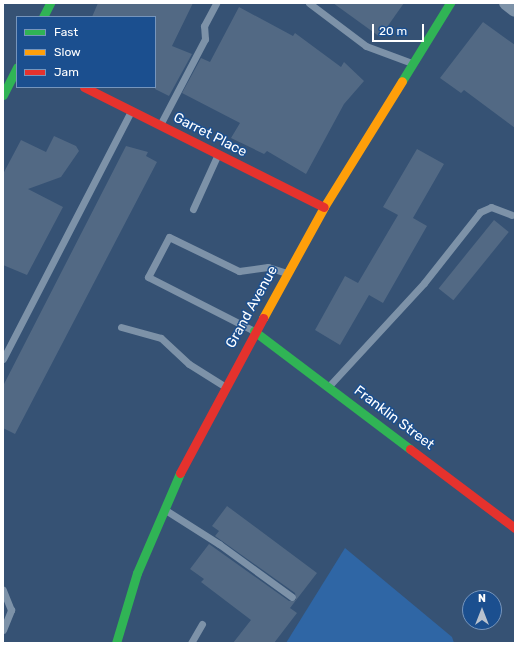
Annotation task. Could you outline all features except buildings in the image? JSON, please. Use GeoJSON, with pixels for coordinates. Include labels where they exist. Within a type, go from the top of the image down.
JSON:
{"type":"FeatureCollection","features":[{"type":"Feature","properties":{"kind":"main road"},"geometry":{"type":"LineString","coordinates":[[44,16],[50,3]]}},
{"type":"Feature","properties":{"kind":"main road","name":"Grand Avenue"},"geometry":{"type":"LineString","coordinates":[[116,643],[136,573],[163,509],[224,386],[324,207],[448,4]]}},
{"type":"Feature","properties":{"kind":"main road"},"geometry":{"type":"LineString","coordinates":[[3,95],[16,70]]}},
{"type":"Feature","properties":{"kind":"main road","name":"Garret Place"},"geometry":{"type":"LineString","coordinates":[[86,88],[324,207]]}},
{"type":"Feature","properties":{"kind":"main road","name":"Franklin Street"},"geometry":{"type":"LineString","coordinates":[[254,332],[329,386],[515,528]]}},
{"type":"Feature","properties":{"kind":"street"},"geometry":{"type":"LineString","coordinates":[[506,3],[515,10]]}},
{"type":"Feature","properties":{"kind":"lane"},"geometry":{"type":"LineString","coordinates":[[160,125],[205,39],[204,26],[216,3]]}},
{"type":"Feature","properties":{"kind":"lane"},"geometry":{"type":"LineString","coordinates":[[309,3],[366,46],[411,63]]}},
{"type":"Feature","properties":{"kind":"lane"},"geometry":{"type":"LineString","coordinates":[[3,359],[131,111]]}},
{"type":"Feature","properties":{"kind":"lane"},"geometry":{"type":"LineString","coordinates":[[193,209],[218,154]]}},
{"type":"Feature","properties":{"kind":"lane"},"geometry":{"type":"LineString","coordinates":[[329,386],[424,283],[480,212],[491,207],[512,215]]}},
{"type":"Feature","properties":{"kind":"lane"},"geometry":{"type":"LineString","coordinates":[[254,332],[148,277],[169,237],[239,272],[268,267],[287,273]]}},
{"type":"Feature","properties":{"kind":"lane"},"geometry":{"type":"LineString","coordinates":[[121,327],[160,338],[189,364],[224,386]]}},
{"type":"Feature","properties":{"kind":"lane"},"geometry":{"type":"LineString","coordinates":[[163,509],[219,544],[292,598]]}},
{"type":"Feature","properties":{"kind":"lane"},"geometry":{"type":"LineString","coordinates":[[3,590],[11,610],[3,630]]}},
{"type":"Feature","properties":{"kind":"lane"},"geometry":{"type":"LineString","coordinates":[[191,643],[202,624]]}},
{"type":"Feature","properties":{"kind":"shaded area"},"geometry":{"type":"Polygon","coordinates":[[[345,548],[452,637],[454,643],[286,643],[345,548]]]}},
{"type":"Feature","properties":{"kind":"traffic: fast"},"geometry":{"type":"LineString","coordinates":[[44,16],[50,3]]}},
{"type":"Feature","properties":{"kind":"traffic: fast"},"geometry":{"type":"LineString","coordinates":[[402,81],[450,3]]}},
{"type":"Feature","properties":{"kind":"traffic: fast"},"geometry":{"type":"LineString","coordinates":[[3,95],[16,69]]}},
{"type":"Feature","properties":{"kind":"traffic: fast"},"geometry":{"type":"LineString","coordinates":[[254,331],[410,449]]}},
{"type":"Feature","properties":{"kind":"traffic: fast"},"geometry":{"type":"LineString","coordinates":[[116,643],[137,573],[180,473]]}},
{"type":"Feature","properties":{"kind":"traffic: slow"},"geometry":{"type":"LineString","coordinates":[[263,318],[324,207],[402,81]]}},
{"type":"Feature","properties":{"kind":"traffic: jam"},"geometry":{"type":"LineString","coordinates":[[86,88],[324,207]]}},
{"type":"Feature","properties":{"kind":"traffic: jam"},"geometry":{"type":"LineString","coordinates":[[180,473],[263,318]]}},
{"type":"Feature","properties":{"kind":"traffic: jam"},"geometry":{"type":"LineString","coordinates":[[410,449],[515,528]]}}]}
